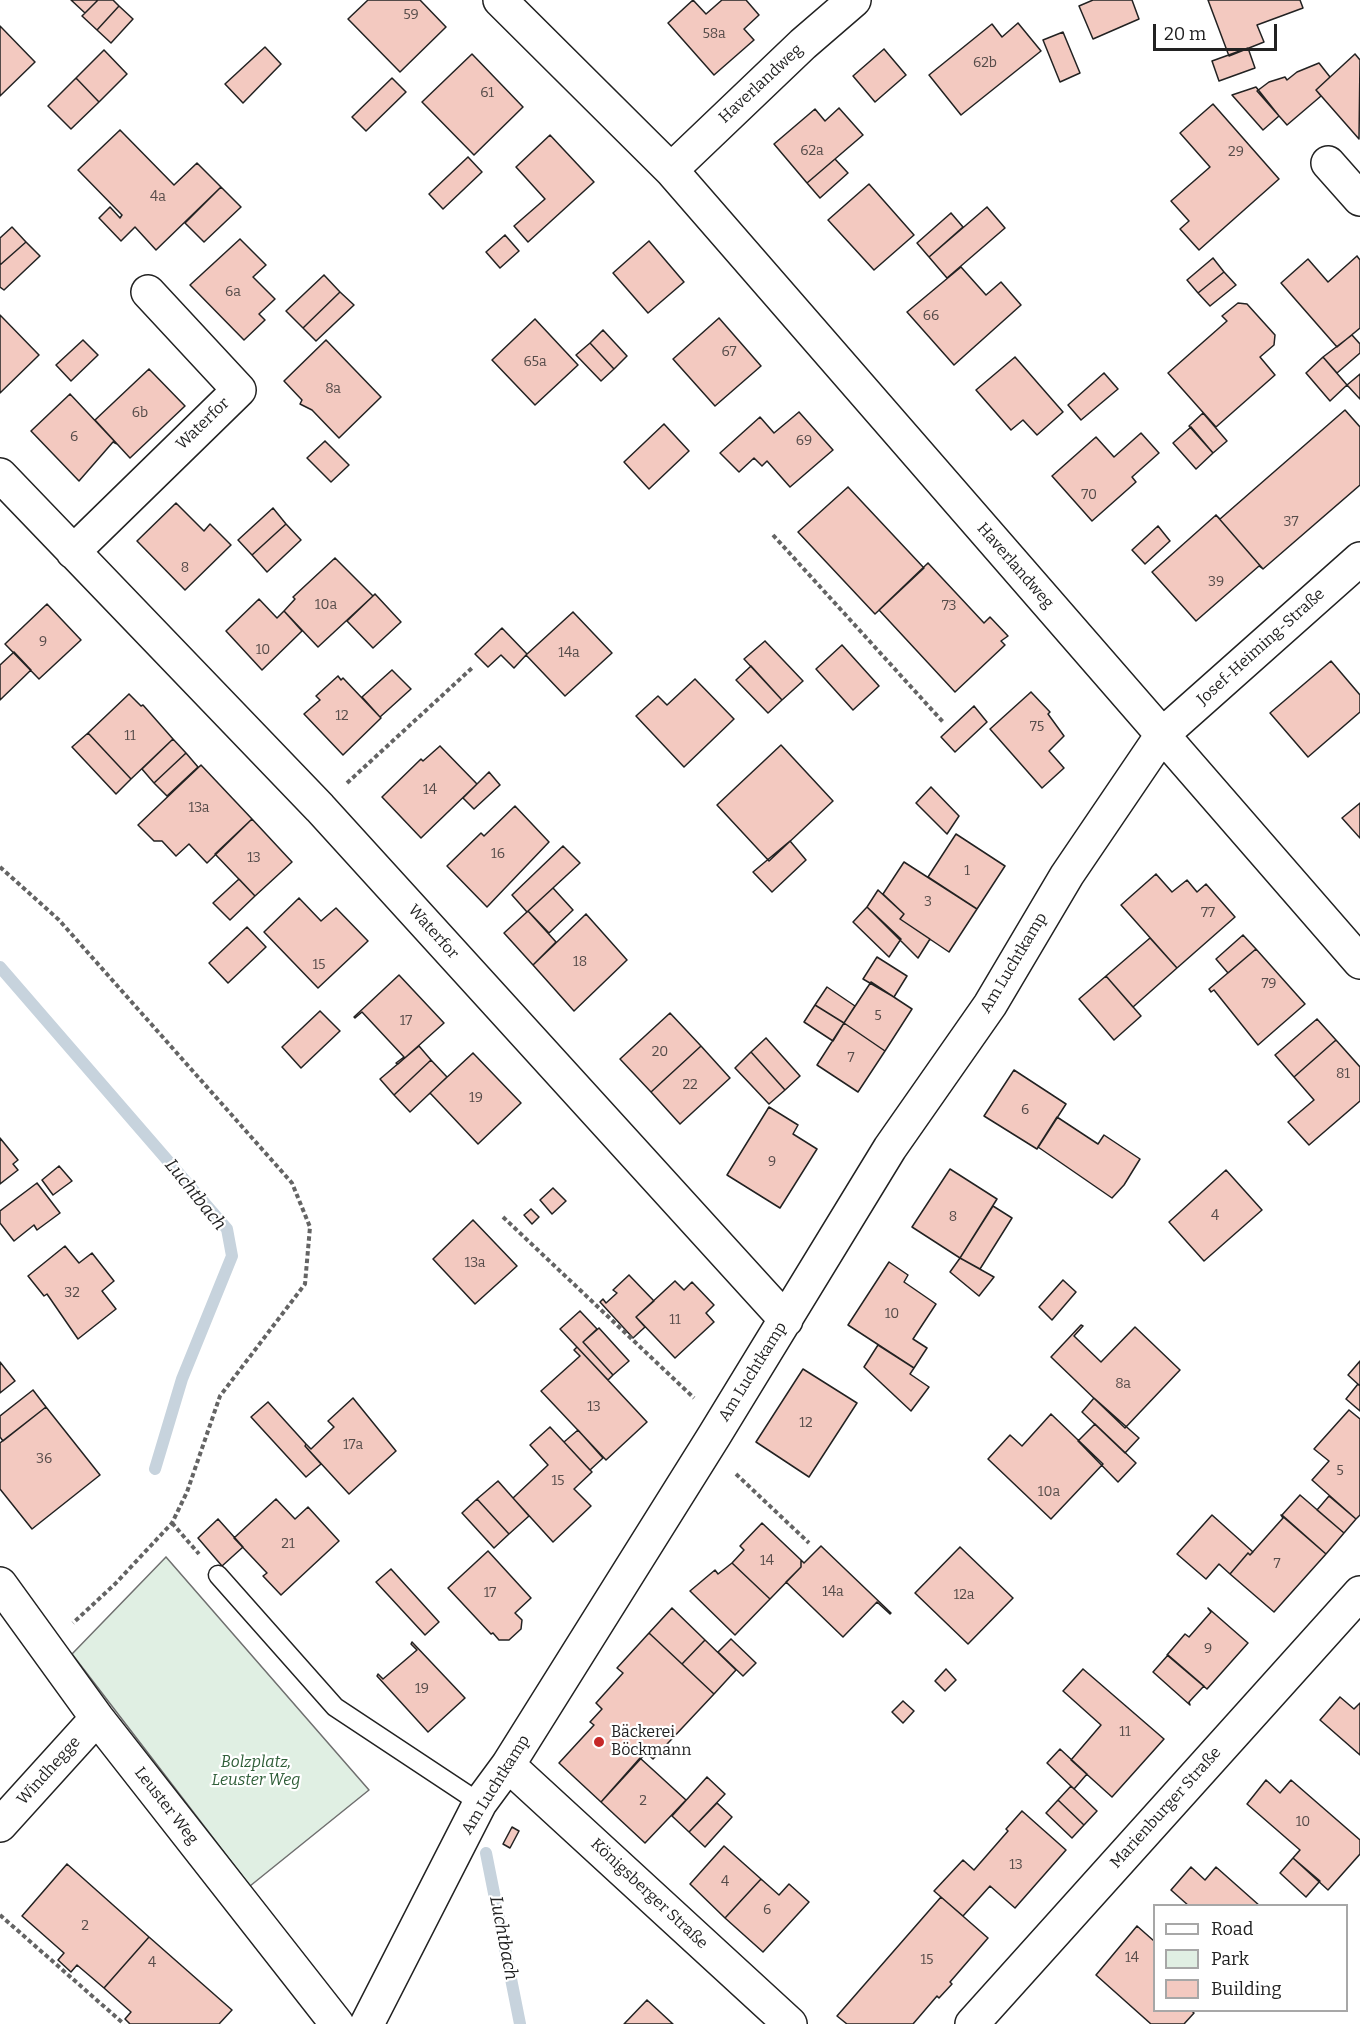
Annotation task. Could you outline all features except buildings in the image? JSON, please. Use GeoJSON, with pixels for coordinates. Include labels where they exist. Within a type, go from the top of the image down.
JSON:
{"type":"FeatureCollection","features":[{"type":"Feature","properties":{"kind":"street","name":"Haverlandweg"},"geometry":{"type":"LineString","coordinates":[[500,0],[671,170],[1360,962]]}},
{"type":"Feature","properties":{"kind":"street","name":"Haverlandweg"},"geometry":{"type":"LineString","coordinates":[[671,170],[803,44],[854,0]]}},
{"type":"Feature","properties":{"kind":"street"},"geometry":{"type":"LineString","coordinates":[[1328,163],[1360,199]]}},
{"type":"Feature","properties":{"kind":"street","name":"Waterfor"},"geometry":{"type":"LineString","coordinates":[[73,552],[239,390],[148,292]]}},
{"type":"Feature","properties":{"kind":"street","name":"Waterfor"},"geometry":{"type":"LineString","coordinates":[[0,476],[320,808],[786,1320]]}},
{"type":"Feature","properties":{"kind":"street","name":"Josef-Heiming-Straße"},"geometry":{"type":"LineString","coordinates":[[1162,735],[1360,558]]}},
{"type":"Feature","properties":{"kind":"street","name":"Am Luchtkamp"},"geometry":{"type":"LineString","coordinates":[[367,2024],[480,1803],[508,1765],[786,1320],[890,1148],[990,1005],[1067,875],[1162,735]]}},
{"type":"Feature","properties":{"kind":"street","name":"Leuster Weg"},"geometry":{"type":"LineString","coordinates":[[0,1584],[98,1718],[337,2024]]}},
{"type":"Feature","properties":{"kind":"street","name":"Marienburger Straße"},"geometry":{"type":"LineString","coordinates":[[972,2024],[1360,1593]]}},
{"type":"Feature","properties":{"kind":"street","name":"Windhegge"},"geometry":{"type":"LineString","coordinates":[[0,1825],[98,1718]]}},
{"type":"Feature","properties":{"kind":"street","name":"Königsberger Straße"},"geometry":{"type":"LineString","coordinates":[[508,1765],[790,2024]]}},
{"type":"Feature","properties":{"kind":"lane"},"geometry":{"type":"LineString","coordinates":[[218,1575],[335,1707],[480,1803]]}},
{"type":"Feature","properties":{"kind":"path"},"geometry":{"type":"LineString","coordinates":[[773,535],[944,722]]}},
{"type":"Feature","properties":{"kind":"path"},"geometry":{"type":"LineString","coordinates":[[320,808],[472,668]]}},
{"type":"Feature","properties":{"kind":"path"},"geometry":{"type":"LineString","coordinates":[[0,867],[59,920],[292,1183],[310,1227],[305,1284],[220,1396],[187,1492],[172,1523],[115,1584],[46,1648]]}},
{"type":"Feature","properties":{"kind":"path"},"geometry":{"type":"LineString","coordinates":[[503,1217],[714,1435],[809,1543]]}},
{"type":"Feature","properties":{"kind":"path"},"geometry":{"type":"LineString","coordinates":[[172,1523],[218,1575]]}},
{"type":"Feature","properties":{"kind":"path"},"geometry":{"type":"LineString","coordinates":[[0,1915],[124,2024]]}},
{"type":"Feature","properties":{"kind":"green space","name":"Bolzplatz, Leuster Weg"},"geometry":{"type":"Polygon","coordinates":[[[166,1557],[369,1790],[250,1886],[72,1654],[166,1557]]]}},
{"type":"Feature","properties":{"kind":"waterway","name":"Luchtbach"},"geometry":{"type":"LineString","coordinates":[[0,967],[227,1229],[232,1256],[182,1379],[155,1469]]}},
{"type":"Feature","properties":{"kind":"waterway","name":"Luchtbach"},"geometry":{"type":"LineString","coordinates":[[486,1853],[520,2024]]}},
{"type":"Feature","properties":{"kind":"place","name":"Bäckerei Böckmann"},"geometry":{"type":"Point","coordinates":[599,1742]}}]}
